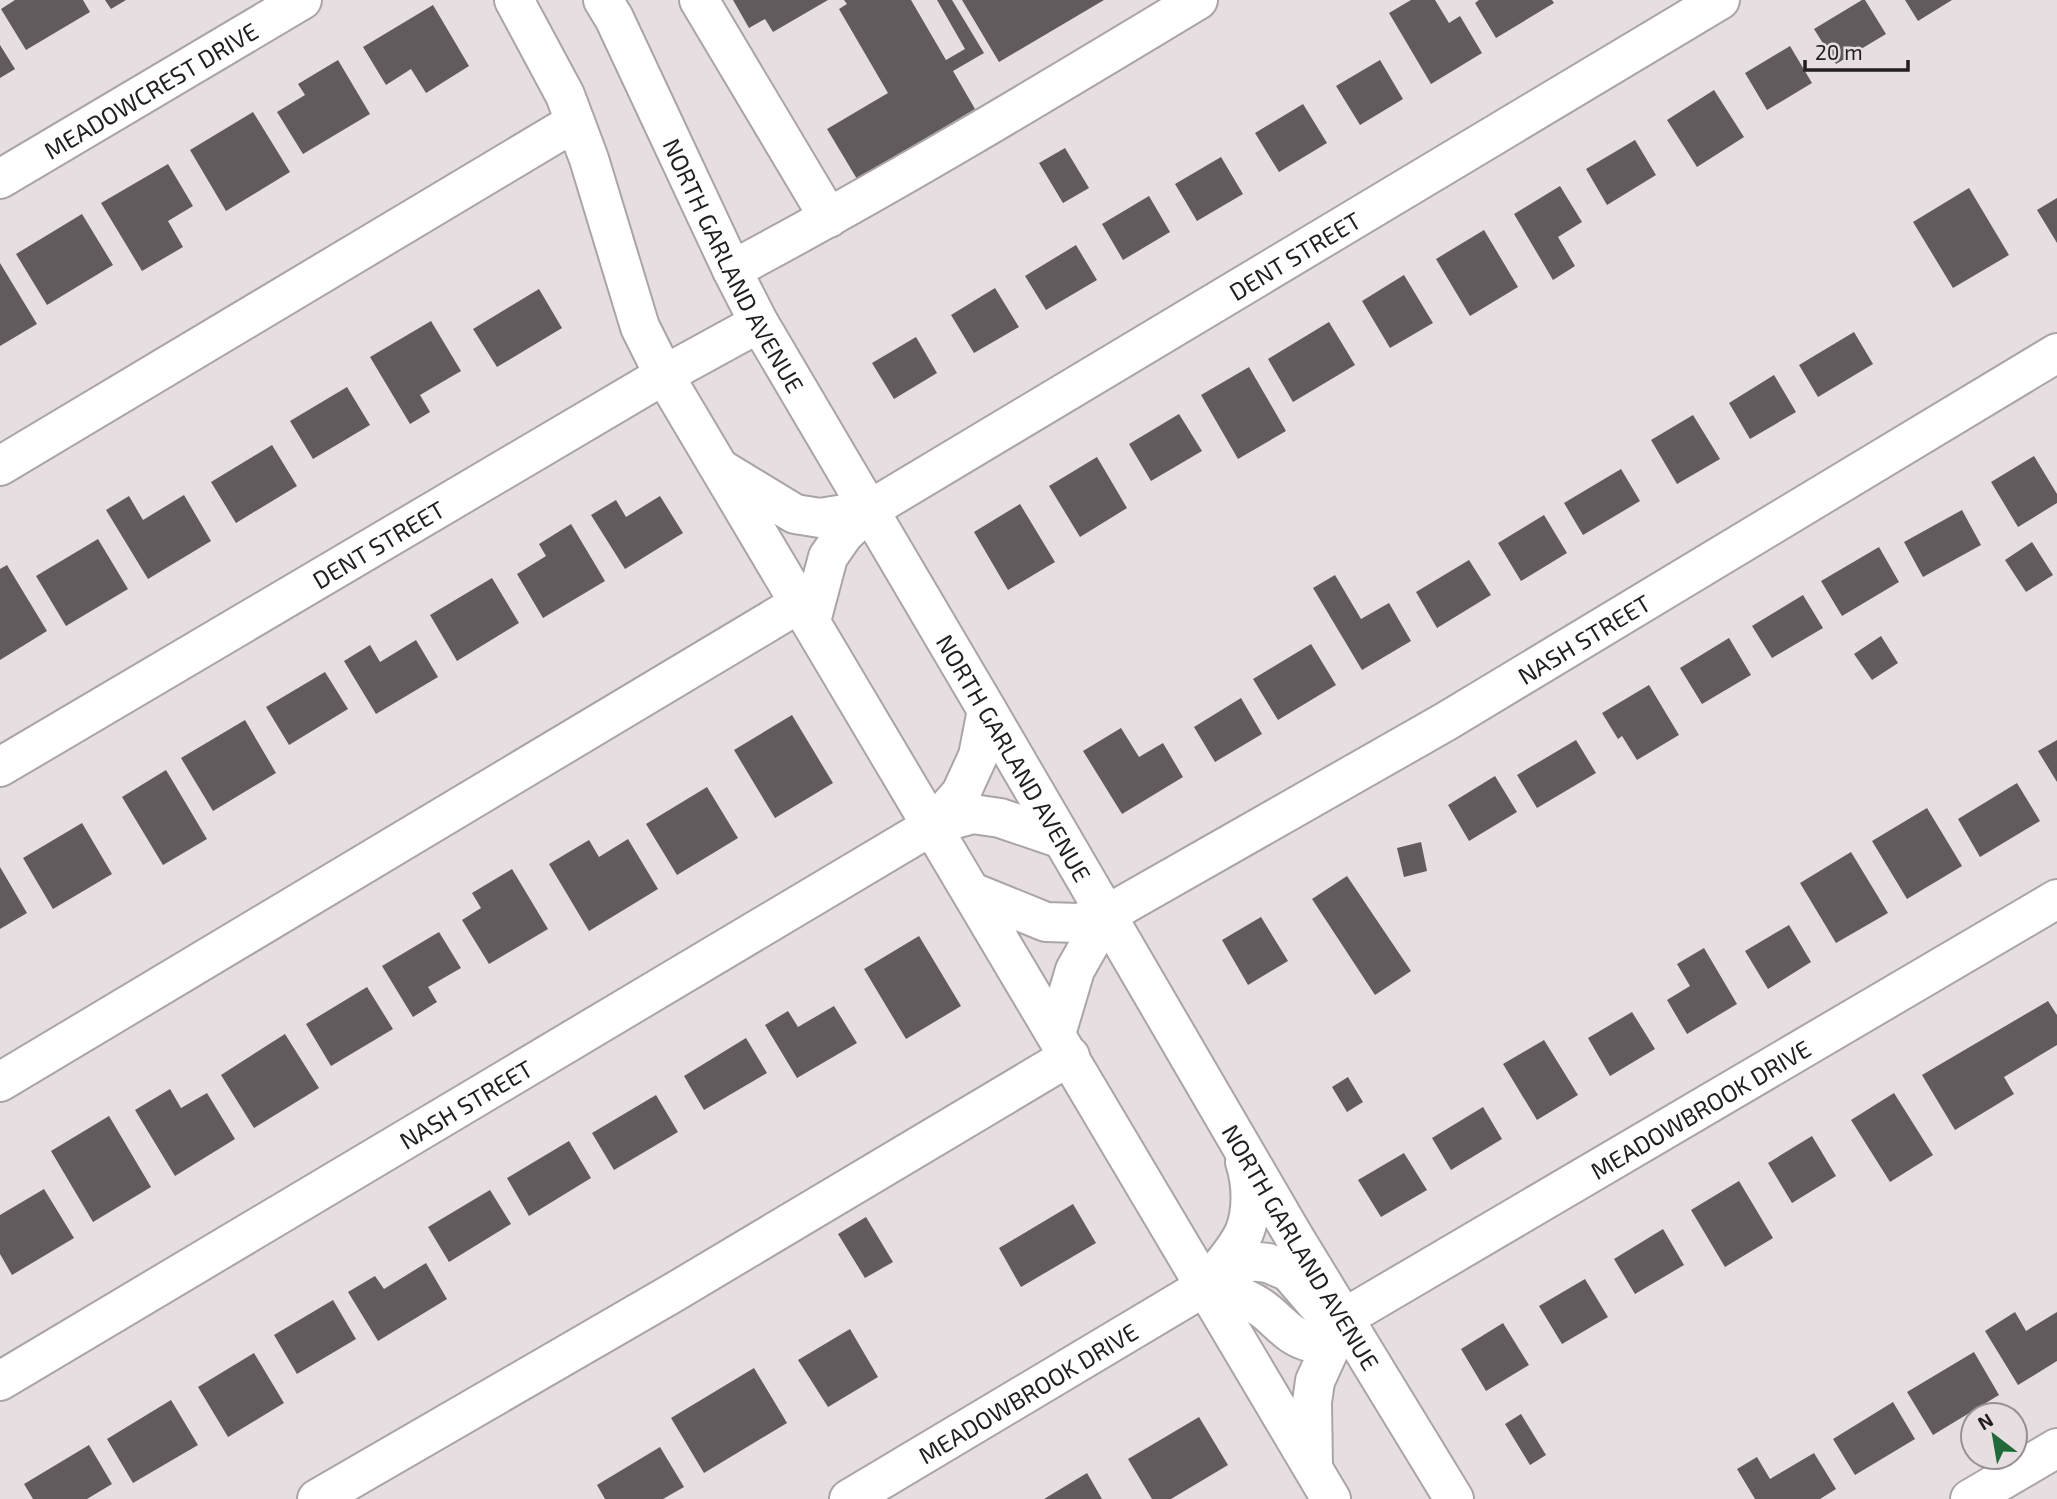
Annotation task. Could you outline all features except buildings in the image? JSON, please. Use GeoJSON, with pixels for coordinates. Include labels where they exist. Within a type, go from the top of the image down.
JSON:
{"type":"FeatureCollection","features":[{"type":"Feature","properties":{"kind":"street","name":"MEADOWCREST DRIVE"},"geometry":{"type":"LineString","coordinates":[[0,179],[302,0]]}},
{"type":"Feature","properties":{"kind":"street"},"geometry":{"type":"LineString","coordinates":[[514,0],[565,95],[589,159],[640,327],[664,375],[1322,1484]]}},
{"type":"Feature","properties":{"kind":"street","name":"NORTH GARLAND AVENUE"},"geometry":{"type":"LineString","coordinates":[[603,0],[759,323],[1240,1144],[1454,1499]]}},
{"type":"Feature","properties":{"kind":"street"},"geometry":{"type":"LineString","coordinates":[[699,0],[829,218]]}},
{"type":"Feature","properties":{"kind":"street"},"geometry":{"type":"LineString","coordinates":[[732,270],[990,126],[1198,0]]}},
{"type":"Feature","properties":{"kind":"street","name":"DENT STREET"},"geometry":{"type":"LineString","coordinates":[[806,612],[828,557],[844,534],[869,510],[1720,0]]}},
{"type":"Feature","properties":{"kind":"street"},"geometry":{"type":"LineString","coordinates":[[0,466],[575,122]]}},
{"type":"Feature","properties":{"kind":"street","name":"DENT STREET"},"geometry":{"type":"LineString","coordinates":[[0,767],[664,375],[759,323]]}},
{"type":"Feature","properties":{"kind":"street","name":"NASH STREET"},"geometry":{"type":"LineString","coordinates":[[972,892],[1046,922],[1078,923],[1106,915],[1445,722],[2057,353]]}},
{"type":"Feature","properties":{"kind":"street","name":"DENT STREET"},"geometry":{"type":"LineString","coordinates":[[721,469],[795,514],[820,517],[869,510]]}},
{"type":"Feature","properties":{"kind":"street"},"geometry":{"type":"LineString","coordinates":[[0,1082],[806,612]]}},
{"type":"Feature","properties":{"kind":"street","name":"NASH STREET"},"geometry":{"type":"LineString","coordinates":[[933,825],[961,793],[978,756],[987,710]]}},
{"type":"Feature","properties":{"kind":"street","name":"NASH STREET"},"geometry":{"type":"LineString","coordinates":[[0,1381],[933,825],[973,814],[1000,818],[1062,839]]}},
{"type":"Feature","properties":{"kind":"street","name":"MEADOWBROOK DRIVE"},"geometry":{"type":"LineString","coordinates":[[849,1499],[1206,1286],[1242,1297],[1262,1309],[1297,1339],[1310,1342],[1325,1335],[1344,1318],[2057,899]]}},
{"type":"Feature","properties":{"kind":"street"},"geometry":{"type":"LineString","coordinates":[[317,1499],[683,1287],[1063,1045],[1075,970],[1106,915]]}},
{"type":"Feature","properties":{"kind":"street"},"geometry":{"type":"LineString","coordinates":[[1206,1286],[1244,1233],[1250,1203],[1250,1176],[1240,1144]]}},
{"type":"Feature","properties":{"kind":"street"},"geometry":{"type":"LineString","coordinates":[[1322,1484],[1312,1402],[1315,1381],[1344,1318]]}},
{"type":"Feature","properties":{"kind":"street"},"geometry":{"type":"LineString","coordinates":[[1970,1499],[2057,1448]]}}]}
